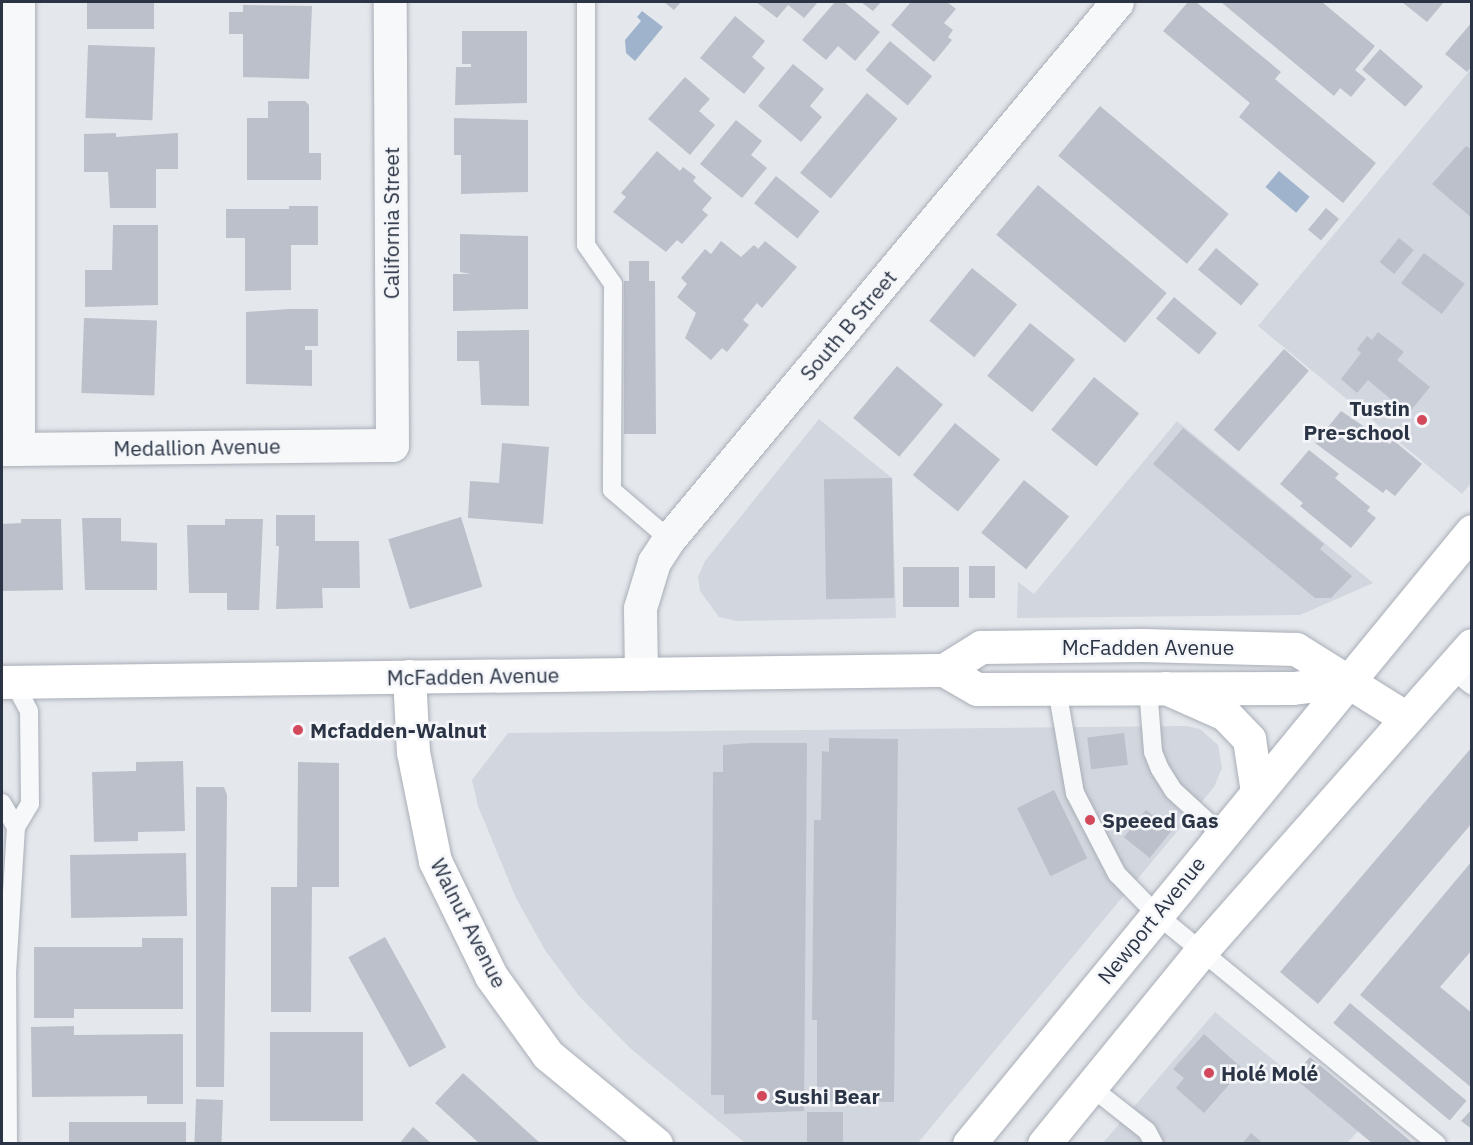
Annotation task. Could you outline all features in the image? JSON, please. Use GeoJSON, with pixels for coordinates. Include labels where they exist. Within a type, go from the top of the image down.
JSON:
{"type":"FeatureCollection","features":[{"type":"Feature","properties":{"kind":"main road","name":"Newport Avenue"},"geometry":{"type":"LineString","coordinates":[[969,1143],[1472,531]]}},
{"type":"Feature","properties":{"kind":"main road","name":"McFadden Avenue"},"geometry":{"type":"LineString","coordinates":[[944,670],[981,647],[1248,646],[1296,649],[1406,718]]}},
{"type":"Feature","properties":{"kind":"main road"},"geometry":{"type":"LineString","coordinates":[[1044,1143],[1202,950],[1406,718],[1464,666]]}},
{"type":"Feature","properties":{"kind":"main road","name":"McFadden Avenue"},"geometry":{"type":"LineString","coordinates":[[5,688],[409,676],[944,670],[977,689],[1293,688],[1349,681]]}},
{"type":"Feature","properties":{"kind":"main road","name":"Walnut Avenue"},"geometry":{"type":"LineString","coordinates":[[409,676],[413,752],[435,861],[491,976],[548,1055],[656,1143]]}},
{"type":"Feature","properties":{"kind":"main road"},"geometry":{"type":"LineString","coordinates":[[1157,688],[1225,714],[1249,739],[1257,792]]}},
{"type":"Feature","properties":{"kind":"street"},"geometry":{"type":"LineString","coordinates":[[10,449],[18,2]]}},
{"type":"Feature","properties":{"kind":"street","name":"California Street"},"geometry":{"type":"LineString","coordinates":[[390,2],[392,445]]}},
{"type":"Feature","properties":{"kind":"street","name":"South B Street"},"geometry":{"type":"LineString","coordinates":[[641,674],[640,608],[654,561],[669,539],[1117,2]]}},
{"type":"Feature","properties":{"kind":"street","name":"Medallion Avenue"},"geometry":{"type":"LineString","coordinates":[[10,449],[392,445]]}},
{"type":"Feature","properties":{"kind":"lane"},"geometry":{"type":"LineString","coordinates":[[586,2],[586,245],[613,284],[612,490],[669,539]]}},
{"type":"Feature","properties":{"kind":"lane"},"geometry":{"type":"LineString","coordinates":[[5,688],[29,711],[30,804],[16,827],[7,974],[9,1143]]}},
{"type":"Feature","properties":{"kind":"lane"},"geometry":{"type":"LineString","coordinates":[[1157,688],[1153,752],[1160,769],[1174,791],[1222,835]]}},
{"type":"Feature","properties":{"kind":"lane"},"geometry":{"type":"LineString","coordinates":[[1057,689],[1075,793],[1117,874],[1156,914],[1437,1143]]}},
{"type":"Feature","properties":{"kind":"lane"},"geometry":{"type":"LineString","coordinates":[[2,803],[16,827]]}},
{"type":"Feature","properties":{"kind":"lane"},"geometry":{"type":"LineString","coordinates":[[1090,1087],[1147,1131],[1154,1143]]}},
{"type":"Feature","properties":{"kind":"shaded area"},"geometry":{"type":"Polygon","coordinates":[[[1471,69],[1472,482],[1462,494],[1258,326],[1471,69]]]}},
{"type":"Feature","properties":{"kind":"shaded area"},"geometry":{"type":"Polygon","coordinates":[[[819,419],[892,478],[896,618],[737,621],[719,617],[700,591],[698,577],[705,561],[819,419]]]}},
{"type":"Feature","properties":{"kind":"shaded area"},"geometry":{"type":"Polygon","coordinates":[[[1177,421],[1373,583],[1300,615],[1017,618],[1018,582],[1034,594],[1177,421]]]}},
{"type":"Feature","properties":{"kind":"shaded area"},"geometry":{"type":"Polygon","coordinates":[[[1186,726],[1200,729],[1218,745],[1222,768],[1214,787],[917,1144],[745,1143],[630,1048],[579,996],[545,950],[516,898],[478,806],[472,780],[508,733],[1186,726]]]}},
{"type":"Feature","properties":{"kind":"shaded area"},"geometry":{"type":"Polygon","coordinates":[[[1215,1012],[1359,1130],[1347,1143],[1102,1144],[1215,1012]]]}},
{"type":"Feature","properties":{"kind":"water"},"geometry":{"type":"Polygon","coordinates":[[[642,11],[663,27],[635,61],[626,53],[625,40],[641,21],[637,17],[642,11]]]}},
{"type":"Feature","properties":{"kind":"water"},"geometry":{"type":"Polygon","coordinates":[[[1279,171],[1310,197],[1296,213],[1266,187],[1279,171]]]}},
{"type":"Feature","properties":{"kind":"building"},"geometry":{"type":"Polygon","coordinates":[[[87,2],[154,2],[154,29],[87,29],[87,2]]]}},
{"type":"Feature","properties":{"kind":"building"},"geometry":{"type":"Polygon","coordinates":[[[664,2],[681,2],[674,10],[664,2]]]}},
{"type":"Feature","properties":{"kind":"building"},"geometry":{"type":"Polygon","coordinates":[[[756,2],[818,2],[804,18],[788,5],[777,18],[756,2]]]}},
{"type":"Feature","properties":{"kind":"building"},"geometry":{"type":"Polygon","coordinates":[[[835,2],[844,2],[880,32],[855,61],[838,46],[826,60],[802,40],[835,2]]]}},
{"type":"Feature","properties":{"kind":"building"},"geometry":{"type":"Polygon","coordinates":[[[861,2],[881,2],[873,11],[861,2]]]}},
{"type":"Feature","properties":{"kind":"building"},"geometry":{"type":"Polygon","coordinates":[[[911,2],[947,2],[956,9],[944,23],[953,30],[948,37],[952,40],[934,62],[891,25],[911,2]]]}},
{"type":"Feature","properties":{"kind":"building"},"geometry":{"type":"Polygon","coordinates":[[[1188,2],[1196,2],[1281,72],[1275,79],[1376,163],[1343,203],[1239,117],[1250,103],[1163,31],[1188,2]]]}},
{"type":"Feature","properties":{"kind":"building"},"geometry":{"type":"Polygon","coordinates":[[[1221,2],[1322,2],[1375,46],[1355,70],[1366,79],[1351,97],[1340,88],[1334,96],[1221,2]]]}},
{"type":"Feature","properties":{"kind":"building"},"geometry":{"type":"Polygon","coordinates":[[[1402,2],[1444,2],[1427,22],[1402,2]]]}},
{"type":"Feature","properties":{"kind":"building"},"geometry":{"type":"Polygon","coordinates":[[[243,5],[312,6],[309,79],[243,77],[243,34],[229,34],[229,12],[243,12],[243,5]]]}},
{"type":"Feature","properties":{"kind":"building"},"geometry":{"type":"Polygon","coordinates":[[[735,16],[765,41],[752,57],[765,68],[744,94],[700,58],[735,16]]]}},
{"type":"Feature","properties":{"kind":"building"},"geometry":{"type":"Polygon","coordinates":[[[1472,22],[1472,66],[1467,72],[1445,54],[1472,22]]]}},
{"type":"Feature","properties":{"kind":"building"},"geometry":{"type":"Polygon","coordinates":[[[462,31],[527,31],[527,103],[455,105],[456,67],[471,67],[471,64],[462,64],[462,31]]]}},
{"type":"Feature","properties":{"kind":"building"},"geometry":{"type":"Polygon","coordinates":[[[890,41],[932,76],[908,105],[866,70],[890,41]]]}},
{"type":"Feature","properties":{"kind":"building"},"geometry":{"type":"Polygon","coordinates":[[[88,45],[155,47],[152,120],[85,118],[88,45]]]}},
{"type":"Feature","properties":{"kind":"building"},"geometry":{"type":"Polygon","coordinates":[[[1380,49],[1423,86],[1405,107],[1362,69],[1380,49]]]}},
{"type":"Feature","properties":{"kind":"building"},"geometry":{"type":"Polygon","coordinates":[[[793,64],[824,89],[810,106],[822,117],[801,142],[758,106],[793,64]]]}},
{"type":"Feature","properties":{"kind":"building"},"geometry":{"type":"Polygon","coordinates":[[[685,77],[710,99],[699,111],[715,125],[690,155],[648,119],[685,77]]]}},
{"type":"Feature","properties":{"kind":"building"},"geometry":{"type":"Polygon","coordinates":[[[867,93],[898,119],[831,198],[800,173],[867,93]]]}},
{"type":"Feature","properties":{"kind":"building"},"geometry":{"type":"Polygon","coordinates":[[[268,101],[305,101],[309,105],[309,153],[321,153],[321,180],[247,180],[247,118],[268,118],[268,101]]]}},
{"type":"Feature","properties":{"kind":"building"},"geometry":{"type":"Polygon","coordinates":[[[1100,106],[1229,214],[1187,264],[1058,156],[1100,106]]]}},
{"type":"Feature","properties":{"kind":"building"},"geometry":{"type":"Polygon","coordinates":[[[454,118],[528,120],[528,192],[461,194],[461,155],[454,155],[454,118]]]}},
{"type":"Feature","properties":{"kind":"building"},"geometry":{"type":"Polygon","coordinates":[[[736,120],[762,141],[751,155],[767,168],[742,198],[700,164],[736,120]]]}},
{"type":"Feature","properties":{"kind":"building"},"geometry":{"type":"Polygon","coordinates":[[[116,133],[116,137],[178,133],[178,169],[156,169],[156,208],[110,208],[108,172],[84,172],[84,134],[116,133]]]}},
{"type":"Feature","properties":{"kind":"building"},"geometry":{"type":"Polygon","coordinates":[[[1466,146],[1472,150],[1472,218],[1432,184],[1466,146]]]}},
{"type":"Feature","properties":{"kind":"building"},"geometry":{"type":"Polygon","coordinates":[[[657,151],[680,171],[683,167],[696,177],[693,181],[712,198],[702,210],[708,215],[682,244],[677,240],[666,252],[613,212],[626,197],[621,193],[657,151]]]}},
{"type":"Feature","properties":{"kind":"building"},"geometry":{"type":"Polygon","coordinates":[[[776,176],[820,211],[797,238],[754,203],[776,176]]]}},
{"type":"Feature","properties":{"kind":"building"},"geometry":{"type":"Polygon","coordinates":[[[1038,185],[1167,293],[1125,343],[996,235],[1038,185]]]}},
{"type":"Feature","properties":{"kind":"building"},"geometry":{"type":"Polygon","coordinates":[[[289,206],[318,206],[318,245],[291,245],[291,290],[245,291],[245,238],[226,238],[226,209],[289,209],[289,206]]]}},
{"type":"Feature","properties":{"kind":"building"},"geometry":{"type":"Polygon","coordinates":[[[1326,208],[1339,219],[1321,240],[1308,229],[1326,208]]]}},
{"type":"Feature","properties":{"kind":"building"},"geometry":{"type":"Polygon","coordinates":[[[113,225],[158,225],[158,305],[85,307],[85,270],[112,270],[113,225]]]}},
{"type":"Feature","properties":{"kind":"building"},"geometry":{"type":"Polygon","coordinates":[[[460,234],[528,236],[528,309],[453,311],[453,274],[471,274],[460,272],[460,234]]]}},
{"type":"Feature","properties":{"kind":"building"},"geometry":{"type":"Polygon","coordinates":[[[1399,238],[1414,250],[1394,274],[1379,262],[1399,238]]]}},
{"type":"Feature","properties":{"kind":"building"},"geometry":{"type":"Polygon","coordinates":[[[721,241],[741,257],[754,245],[758,249],[765,241],[797,267],[762,308],[757,303],[743,320],[749,325],[727,352],[722,348],[711,360],[685,338],[696,313],[677,297],[687,284],[681,278],[705,249],[711,254],[721,241]]]}},
{"type":"Feature","properties":{"kind":"building"},"geometry":{"type":"Polygon","coordinates":[[[1216,248],[1259,284],[1241,305],[1198,269],[1216,248]]]}},
{"type":"Feature","properties":{"kind":"building"},"geometry":{"type":"Polygon","coordinates":[[[1424,253],[1465,284],[1442,314],[1401,283],[1424,253]]]}},
{"type":"Feature","properties":{"kind":"building"},"geometry":{"type":"Polygon","coordinates":[[[629,261],[649,261],[649,281],[655,281],[656,434],[624,434],[624,281],[629,281],[629,261]]]}},
{"type":"Feature","properties":{"kind":"building"},"geometry":{"type":"Polygon","coordinates":[[[972,268],[1017,305],[974,357],[929,321],[972,268]]]}},
{"type":"Feature","properties":{"kind":"building"},"geometry":{"type":"Polygon","coordinates":[[[1174,297],[1217,333],[1199,354],[1156,318],[1174,297]]]}},
{"type":"Feature","properties":{"kind":"building"},"geometry":{"type":"Polygon","coordinates":[[[318,309],[318,346],[305,346],[305,350],[312,350],[312,386],[246,384],[246,312],[318,309]]]}},
{"type":"Feature","properties":{"kind":"building"},"geometry":{"type":"Polygon","coordinates":[[[84,318],[157,321],[154,396],[81,393],[84,318]]]}},
{"type":"Feature","properties":{"kind":"building"},"geometry":{"type":"Polygon","coordinates":[[[1030,323],[1075,360],[1032,412],[987,376],[1030,323]]]}},
{"type":"Feature","properties":{"kind":"building"},"geometry":{"type":"Polygon","coordinates":[[[529,330],[529,406],[481,405],[479,361],[457,361],[457,331],[529,330]]]}},
{"type":"Feature","properties":{"kind":"building"},"geometry":{"type":"Polygon","coordinates":[[[1378,332],[1404,352],[1397,360],[1430,387],[1408,414],[1368,380],[1357,393],[1341,379],[1361,353],[1357,349],[1367,336],[1372,340],[1378,332]]]}},
{"type":"Feature","properties":{"kind":"building"},"geometry":{"type":"Polygon","coordinates":[[[1284,349],[1309,371],[1239,451],[1214,430],[1284,349]]]}},
{"type":"Feature","properties":{"kind":"building"},"geometry":{"type":"Polygon","coordinates":[[[897,366],[943,405],[899,457],[853,418],[897,366]]]}},
{"type":"Feature","properties":{"kind":"building"},"geometry":{"type":"Polygon","coordinates":[[[1094,377],[1139,414],[1096,466],[1051,430],[1094,377]]]}},
{"type":"Feature","properties":{"kind":"building"},"geometry":{"type":"Polygon","coordinates":[[[1341,411],[1390,444],[1393,440],[1422,464],[1395,496],[1386,489],[1383,493],[1315,443],[1341,411]]]}},
{"type":"Feature","properties":{"kind":"building"},"geometry":{"type":"Polygon","coordinates":[[[955,423],[1000,460],[958,512],[913,475],[955,423]]]}},
{"type":"Feature","properties":{"kind":"building"},"geometry":{"type":"Polygon","coordinates":[[[1183,428],[1324,544],[1320,549],[1352,576],[1331,598],[1315,598],[1153,464],[1183,428]]]}},
{"type":"Feature","properties":{"kind":"building"},"geometry":{"type":"Polygon","coordinates":[[[502,443],[549,447],[543,524],[468,518],[470,481],[499,483],[502,443]]]}},
{"type":"Feature","properties":{"kind":"building"},"geometry":{"type":"Polygon","coordinates":[[[1309,450],[1339,474],[1335,478],[1370,507],[1367,511],[1376,518],[1351,548],[1300,506],[1303,503],[1280,484],[1309,450]]]}},
{"type":"Feature","properties":{"kind":"building"},"geometry":{"type":"Polygon","coordinates":[[[892,478],[894,598],[826,599],[824,479],[892,478]]]}},
{"type":"Feature","properties":{"kind":"building"},"geometry":{"type":"Polygon","coordinates":[[[1024,480],[1069,517],[1026,569],[981,533],[1024,480]]]}},
{"type":"Feature","properties":{"kind":"building"},"geometry":{"type":"Polygon","coordinates":[[[276,515],[315,515],[315,541],[359,541],[360,588],[322,588],[323,608],[276,609],[279,546],[276,546],[276,515]]]}},
{"type":"Feature","properties":{"kind":"building"},"geometry":{"type":"Polygon","coordinates":[[[461,517],[482,587],[410,609],[388,539],[461,517]]]}},
{"type":"Feature","properties":{"kind":"building"},"geometry":{"type":"Polygon","coordinates":[[[82,518],[121,518],[121,541],[157,543],[157,590],[85,590],[82,518]]]}},
{"type":"Feature","properties":{"kind":"building"},"geometry":{"type":"Polygon","coordinates":[[[21,519],[61,519],[63,590],[2,591],[2,524],[21,523],[21,519]]]}},
{"type":"Feature","properties":{"kind":"building"},"geometry":{"type":"Polygon","coordinates":[[[225,519],[263,519],[259,610],[227,610],[227,593],[189,593],[187,525],[225,525],[225,519]]]}},
{"type":"Feature","properties":{"kind":"building"},"geometry":{"type":"Polygon","coordinates":[[[969,566],[995,566],[995,598],[969,598],[969,566]]]}},
{"type":"Feature","properties":{"kind":"building"},"geometry":{"type":"Polygon","coordinates":[[[903,567],[959,567],[959,607],[903,607],[903,567]]]}},
{"type":"Feature","properties":{"kind":"building"},"geometry":{"type":"Polygon","coordinates":[[[1124,733],[1128,765],[1091,769],[1087,738],[1124,733]]]}},
{"type":"Feature","properties":{"kind":"building"},"geometry":{"type":"Polygon","coordinates":[[[829,738],[898,739],[894,1102],[826,1101],[826,1087],[817,1087],[817,1020],[812,1020],[814,820],[821,820],[822,751],[829,752],[829,738]]]}},
{"type":"Feature","properties":{"kind":"building"},"geometry":{"type":"Polygon","coordinates":[[[807,743],[804,1111],[724,1114],[724,1095],[711,1095],[713,772],[723,772],[723,745],[807,743]]]}},
{"type":"Feature","properties":{"kind":"building"},"geometry":{"type":"Polygon","coordinates":[[[1472,747],[1472,823],[1318,1004],[1280,972],[1472,747]]]}},
{"type":"Feature","properties":{"kind":"building"},"geometry":{"type":"Polygon","coordinates":[[[183,761],[185,831],[138,832],[138,841],[94,842],[92,772],[136,771],[136,762],[183,761]]]}},
{"type":"Feature","properties":{"kind":"building"},"geometry":{"type":"Polygon","coordinates":[[[298,762],[339,763],[339,887],[312,887],[311,1012],[271,1012],[271,887],[297,887],[298,762]]]}},
{"type":"Feature","properties":{"kind":"building"},"geometry":{"type":"Polygon","coordinates":[[[196,787],[224,787],[227,795],[224,1087],[196,1087],[196,787]]]}},
{"type":"Feature","properties":{"kind":"building"},"geometry":{"type":"Polygon","coordinates":[[[1054,790],[1087,858],[1050,876],[1017,808],[1054,790]]]}},
{"type":"Feature","properties":{"kind":"building"},"geometry":{"type":"Polygon","coordinates":[[[1146,810],[1172,831],[1150,858],[1124,837],[1146,810]]]}},
{"type":"Feature","properties":{"kind":"building"},"geometry":{"type":"Polygon","coordinates":[[[186,853],[187,916],[71,918],[70,855],[186,853]]]}},
{"type":"Feature","properties":{"kind":"building"},"geometry":{"type":"Polygon","coordinates":[[[1472,861],[1472,950],[1440,987],[1472,1013],[1472,1088],[1360,995],[1472,861]]]}},
{"type":"Feature","properties":{"kind":"building"},"geometry":{"type":"Polygon","coordinates":[[[385,937],[446,1047],[409,1068],[348,957],[385,937]]]}},
{"type":"Feature","properties":{"kind":"building"},"geometry":{"type":"Polygon","coordinates":[[[142,938],[183,938],[183,1009],[74,1009],[74,1018],[34,1018],[34,947],[142,947],[142,938]]]}},
{"type":"Feature","properties":{"kind":"building"},"geometry":{"type":"Polygon","coordinates":[[[1350,1003],[1466,1101],[1450,1121],[1333,1023],[1350,1003]]]}},
{"type":"Feature","properties":{"kind":"building"},"geometry":{"type":"Polygon","coordinates":[[[74,1026],[74,1035],[183,1034],[183,1104],[147,1104],[147,1096],[32,1097],[31,1027],[74,1026]]]}},
{"type":"Feature","properties":{"kind":"building"},"geometry":{"type":"Polygon","coordinates":[[[270,1032],[363,1032],[363,1121],[270,1121],[270,1032]]]}},
{"type":"Feature","properties":{"kind":"building","name":"Holé Molé"},"geometry":{"type":"Polygon","coordinates":[[[1204,1034],[1243,1069],[1204,1113],[1176,1088],[1184,1078],[1173,1069],[1204,1034]]]}},
{"type":"Feature","properties":{"kind":"building"},"geometry":{"type":"Polygon","coordinates":[[[1310,1057],[1414,1144],[1373,1144],[1293,1077],[1310,1057]]]}},
{"type":"Feature","properties":{"kind":"building"},"geometry":{"type":"Polygon","coordinates":[[[463,1073],[541,1144],[480,1144],[435,1103],[463,1073]]]}},
{"type":"Feature","properties":{"kind":"building"},"geometry":{"type":"Polygon","coordinates":[[[196,1099],[223,1100],[221,1144],[194,1144],[196,1099]]]}},
{"type":"Feature","properties":{"kind":"building"},"geometry":{"type":"Polygon","coordinates":[[[1472,1109],[1472,1129],[1461,1121],[1472,1109]]]}},
{"type":"Feature","properties":{"kind":"building"},"geometry":{"type":"Polygon","coordinates":[[[807,1112],[843,1112],[843,1144],[807,1144],[807,1112]]]}},
{"type":"Feature","properties":{"kind":"building"},"geometry":{"type":"Polygon","coordinates":[[[69,1122],[186,1122],[186,1144],[69,1144],[69,1122]]]}},
{"type":"Feature","properties":{"kind":"building"},"geometry":{"type":"Polygon","coordinates":[[[413,1127],[432,1144],[399,1144],[413,1127]]]}},
{"type":"Feature","properties":{"kind":"building"},"geometry":{"type":"Polygon","coordinates":[[[1251,1133],[1264,1144],[1242,1144],[1251,1133]]]}},
{"type":"Feature","properties":{"kind":"place","name":"Tustin Pre-school"},"geometry":{"type":"Point","coordinates":[1422,420]}},
{"type":"Feature","properties":{"kind":"place","name":"Mcfadden-Walnut"},"geometry":{"type":"Point","coordinates":[298,730]}},
{"type":"Feature","properties":{"kind":"place","name":"Speeed Gas"},"geometry":{"type":"Point","coordinates":[1090,820]}},
{"type":"Feature","properties":{"kind":"place","name":"Holé Molé"},"geometry":{"type":"Point","coordinates":[1209,1073]}},
{"type":"Feature","properties":{"kind":"place","name":"Sushi Bear"},"geometry":{"type":"Point","coordinates":[762,1096]}}]}
